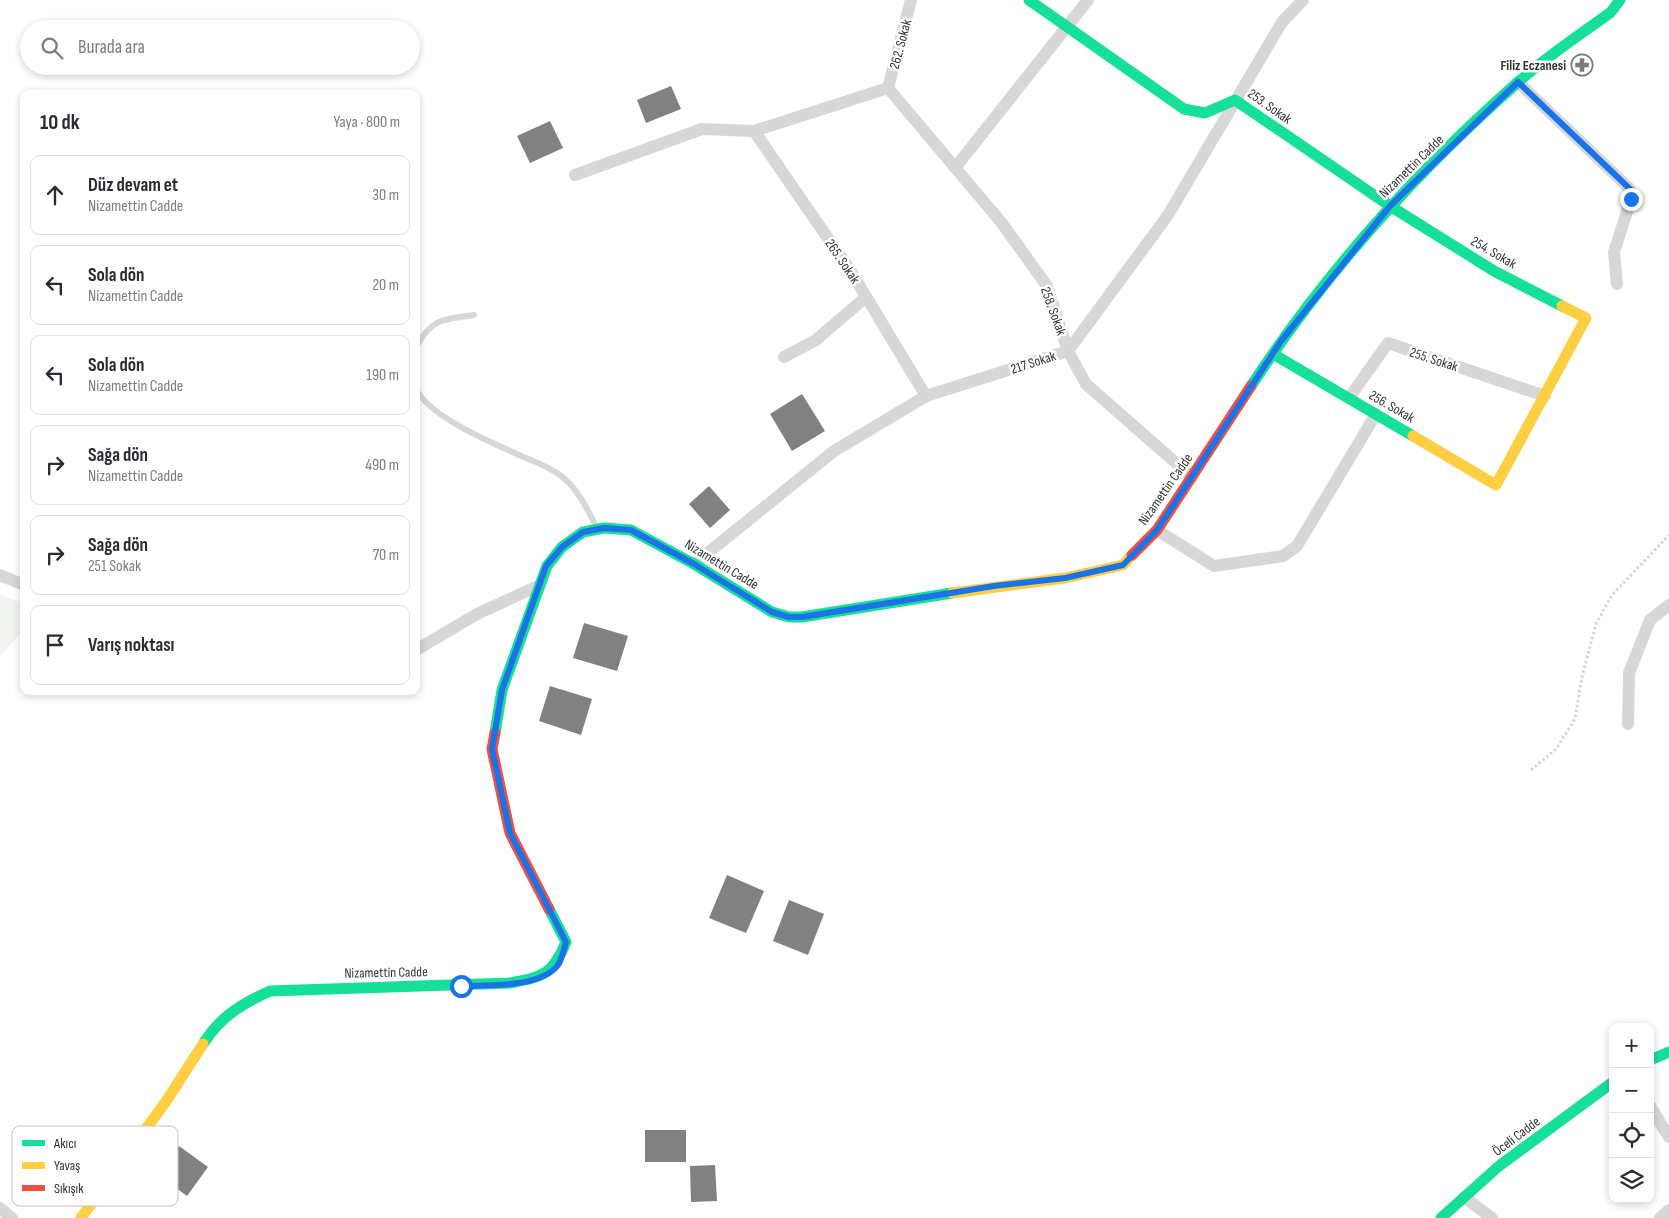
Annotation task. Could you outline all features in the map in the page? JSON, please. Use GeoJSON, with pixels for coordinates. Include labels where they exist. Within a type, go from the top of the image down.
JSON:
{"type":"FeatureCollection","features":[{"type":"Feature","properties":{"kind":"street","name":"262. Sokak"},"geometry":{"type":"LineString","coordinates":[[888,88],[911,0]]}},
{"type":"Feature","properties":{"kind":"street","name":"253. Sokak"},"geometry":{"type":"LineString","coordinates":[[1029,0],[1184,109],[1205,113],[1235,100],[1390,206]]}},
{"type":"Feature","properties":{"kind":"street"},"geometry":{"type":"LineString","coordinates":[[955,168],[1088,0]]}},
{"type":"Feature","properties":{"kind":"street","name":"217 Sokak"},"geometry":{"type":"LineString","coordinates":[[694,564],[834,451],[926,396],[1068,351],[1168,214],[1282,22],[1303,0]]}},
{"type":"Feature","properties":{"kind":"street","name":"Nizamettin Cadde"},"geometry":{"type":"LineString","coordinates":[[148,1126],[215,1025],[247,1002],[270,992],[301,989],[510,983],[540,978],[558,965],[566,942],[510,833],[492,749],[502,690],[538,586],[546,566],[562,547],[583,532],[597,529],[631,530],[694,564],[772,612],[789,617],[802,617],[994,586],[1065,578],[1123,565],[1157,530],[1272,354],[1390,206],[1518,82],[1611,12],[1620,0]]}},
{"type":"Feature","properties":{"kind":"street"},"geometry":{"type":"LineString","coordinates":[[1518,82],[1630,189],[1631,199],[1614,252],[1617,284]]}},
{"type":"Feature","properties":{"kind":"street"},"geometry":{"type":"LineString","coordinates":[[575,175],[702,129],[754,131],[888,88]]}},
{"type":"Feature","properties":{"kind":"street","name":"258. Sokak"},"geometry":{"type":"LineString","coordinates":[[888,88],[1001,222],[1047,286],[1068,351],[1086,384],[1192,477]]}},
{"type":"Feature","properties":{"kind":"street","name":"265. Sokak"},"geometry":{"type":"LineString","coordinates":[[754,131],[866,296],[926,396]]}},
{"type":"Feature","properties":{"kind":"street","name":"254. Sokak"},"geometry":{"type":"LineString","coordinates":[[1390,206],[1494,271],[1586,318],[1545,396]]}},
{"type":"Feature","properties":{"kind":"street"},"geometry":{"type":"LineString","coordinates":[[784,357],[816,340],[866,296]]}},
{"type":"Feature","properties":{"kind":"street","name":"255. Sokak"},"geometry":{"type":"LineString","coordinates":[[1349,398],[1388,343],[1545,396]]}},
{"type":"Feature","properties":{"kind":"street","name":"256. Sokak"},"geometry":{"type":"LineString","coordinates":[[1272,354],[1496,485],[1545,396]]}},
{"type":"Feature","properties":{"kind":"street"},"geometry":{"type":"LineString","coordinates":[[1157,530],[1214,566],[1283,556],[1297,546],[1376,414]]}},
{"type":"Feature","properties":{"kind":"street"},"geometry":{"type":"LineString","coordinates":[[0,575],[20,583]]}},
{"type":"Feature","properties":{"kind":"street"},"geometry":{"type":"LineString","coordinates":[[420,648],[484,611],[538,586]]}},
{"type":"Feature","properties":{"kind":"street"},"geometry":{"type":"LineString","coordinates":[[1628,724],[1629,672],[1650,620],[1669,605]]}},
{"type":"Feature","properties":{"kind":"street"},"geometry":{"type":"LineString","coordinates":[[1654,1058],[1669,1052]]}},
{"type":"Feature","properties":{"kind":"street","name":"Öceli Cadde"},"geometry":{"type":"LineString","coordinates":[[1440,1218],[1514,1156],[1609,1085]]}},
{"type":"Feature","properties":{"kind":"street"},"geometry":{"type":"LineString","coordinates":[[1654,1113],[1669,1137]]}},
{"type":"Feature","properties":{"kind":"street"},"geometry":{"type":"LineString","coordinates":[[1464,1197],[1492,1218]]}},
{"type":"Feature","properties":{"kind":"street","name":"Nizamettin Cadde"},"geometry":{"type":"LineString","coordinates":[[81,1218],[90,1206]]}},
{"type":"Feature","properties":{"kind":"street"},"geometry":{"type":"LineString","coordinates":[[0,1208],[12,1218]]}},
{"type":"Feature","properties":{"kind":"street"},"geometry":{"type":"LineString","coordinates":[[1660,1218],[1669,1210]]}},
{"type":"Feature","properties":{"kind":"lane"},"geometry":{"type":"LineString","coordinates":[[420,341],[430,326],[446,319],[474,315]]}},
{"type":"Feature","properties":{"kind":"lane"},"geometry":{"type":"LineString","coordinates":[[420,394],[428,405],[452,421],[541,464],[568,481],[584,501],[597,529]]}},
{"type":"Feature","properties":{"kind":"path"},"geometry":{"type":"LineString","coordinates":[[1531,770],[1556,749],[1574,719],[1582,677],[1596,624],[1612,595],[1669,535]]}},
{"type":"Feature","properties":{"kind":"shaded area"},"geometry":{"type":"Polygon","coordinates":[[[0,595],[20,602],[20,634],[0,656],[0,595]]]}},
{"type":"Feature","properties":{"kind":"building"},"geometry":{"type":"Polygon","coordinates":[[[671,86],[681,109],[646,123],[637,100],[671,86]]]}},
{"type":"Feature","properties":{"kind":"building"},"geometry":{"type":"Polygon","coordinates":[[[550,121],[563,148],[530,163],[517,136],[550,121]]]}},
{"type":"Feature","properties":{"kind":"building"},"geometry":{"type":"Polygon","coordinates":[[[802,394],[825,431],[792,451],[770,414],[802,394]]]}},
{"type":"Feature","properties":{"kind":"building"},"geometry":{"type":"Polygon","coordinates":[[[709,486],[730,510],[710,528],[689,504],[709,486]]]}},
{"type":"Feature","properties":{"kind":"building"},"geometry":{"type":"Polygon","coordinates":[[[584,623],[628,636],[617,671],[573,658],[584,623]]]}},
{"type":"Feature","properties":{"kind":"building"},"geometry":{"type":"Polygon","coordinates":[[[550,686],[592,699],[581,735],[539,721],[550,686]]]}},
{"type":"Feature","properties":{"kind":"building"},"geometry":{"type":"Polygon","coordinates":[[[727,875],[764,891],[746,933],[709,918],[727,875]]]}},
{"type":"Feature","properties":{"kind":"building"},"geometry":{"type":"Polygon","coordinates":[[[789,900],[824,914],[808,955],[773,941],[789,900]]]}},
{"type":"Feature","properties":{"kind":"building"},"geometry":{"type":"Polygon","coordinates":[[[645,1130],[686,1130],[686,1162],[645,1162],[645,1130]]]}},
{"type":"Feature","properties":{"kind":"building"},"geometry":{"type":"Polygon","coordinates":[[[179,1146],[208,1167],[187,1196],[178,1189],[179,1146]]]}},
{"type":"Feature","properties":{"kind":"building"},"geometry":{"type":"Polygon","coordinates":[[[715,1165],[717,1201],[691,1202],[690,1166],[715,1165]]]}},
{"type":"Feature","properties":{"kind":"traffic: fast"},"geometry":{"type":"LineString","coordinates":[[1029,0],[1184,109],[1205,113],[1235,100],[1390,206],[1494,271],[1562,306]]}},
{"type":"Feature","properties":{"kind":"traffic: fast"},"geometry":{"type":"LineString","coordinates":[[1251,386],[1309,304],[1408,188],[1528,73],[1611,12],[1620,0]]}},
{"type":"Feature","properties":{"kind":"traffic: fast"},"geometry":{"type":"LineString","coordinates":[[1273,354],[1413,436]]}},
{"type":"Feature","properties":{"kind":"traffic: fast"},"geometry":{"type":"LineString","coordinates":[[495,733],[502,690],[547,566],[562,547],[583,532],[604,528],[631,530],[694,564],[772,612],[789,617],[802,617],[952,593]]}},
{"type":"Feature","properties":{"kind":"traffic: fast"},"geometry":{"type":"LineString","coordinates":[[203,1044],[217,1026],[232,1012],[270,991],[510,983],[539,976],[546,972],[556,961],[566,942],[549,909]]}},
{"type":"Feature","properties":{"kind":"traffic: fast"},"geometry":{"type":"LineString","coordinates":[[1654,1058],[1669,1052]]}},
{"type":"Feature","properties":{"kind":"traffic: fast"},"geometry":{"type":"LineString","coordinates":[[1441,1218],[1499,1166],[1609,1085]]}},
{"type":"Feature","properties":{"kind":"traffic: slow"},"geometry":{"type":"LineString","coordinates":[[1413,436],[1496,485],[1586,318],[1562,306]]}},
{"type":"Feature","properties":{"kind":"traffic: slow"},"geometry":{"type":"LineString","coordinates":[[952,593],[1065,578],[1123,565],[1132,555]]}},
{"type":"Feature","properties":{"kind":"traffic: slow"},"geometry":{"type":"LineString","coordinates":[[148,1126],[203,1044]]}},
{"type":"Feature","properties":{"kind":"traffic: slow"},"geometry":{"type":"LineString","coordinates":[[81,1218],[90,1206]]}},
{"type":"Feature","properties":{"kind":"traffic: jam"},"geometry":{"type":"LineString","coordinates":[[1132,555],[1157,530],[1251,386]]}},
{"type":"Feature","properties":{"kind":"traffic: jam"},"geometry":{"type":"LineString","coordinates":[[495,733],[492,749],[510,833],[549,909]]}},
{"type":"Feature","properties":{"kind":"place","name":"Filiz Eczanesi"},"geometry":{"type":"Point","coordinates":[1582,65]}},
{"type":"Feature","properties":{"kind":"route"},"geometry":{"type":"LineString","coordinates":[[461,986],[510,983],[540,978],[558,965],[566,942],[510,833],[492,749],[502,690],[546,566],[562,547],[583,532],[604,528],[631,530],[694,564],[772,612],[789,617],[802,617],[994,586],[1065,578],[1123,565],[1157,530],[1281,341],[1390,206],[1518,82],[1630,189],[1631,199]]}}]}
